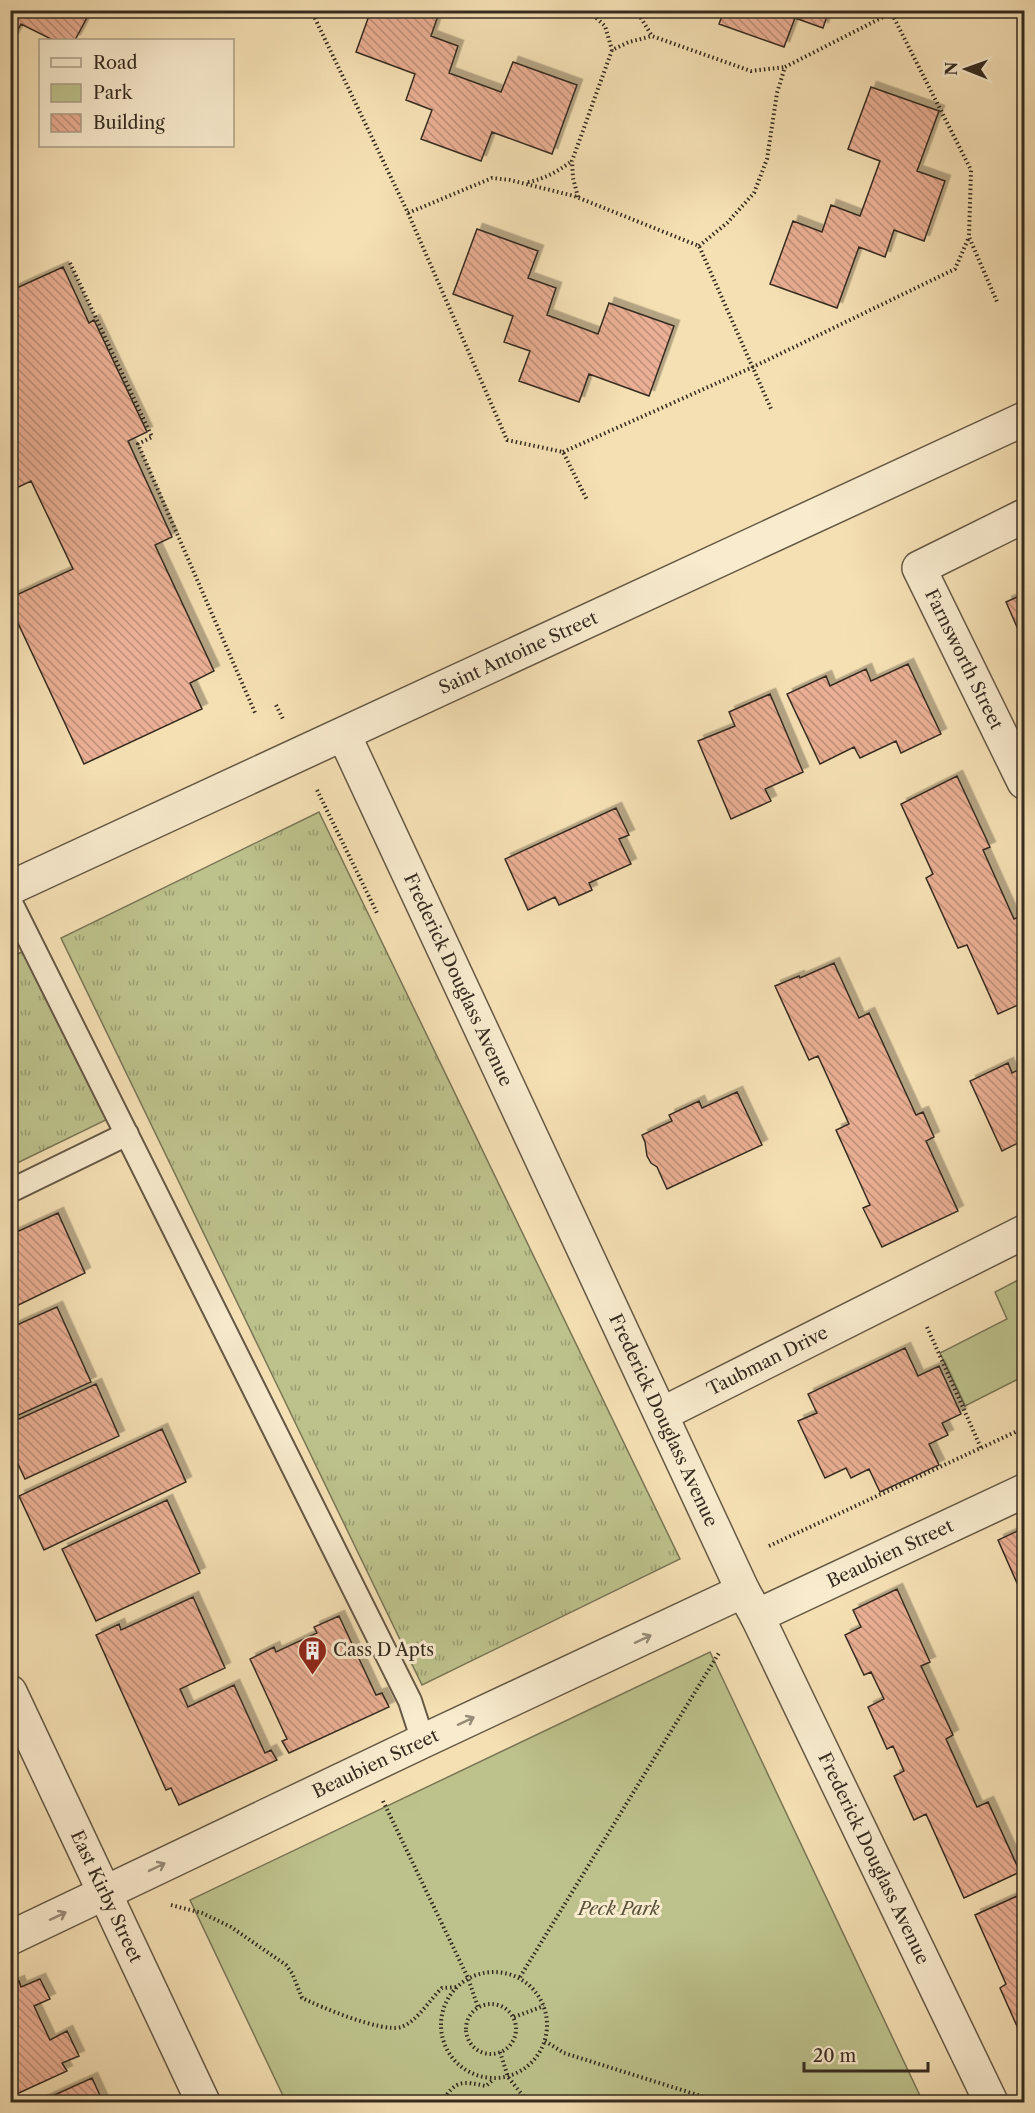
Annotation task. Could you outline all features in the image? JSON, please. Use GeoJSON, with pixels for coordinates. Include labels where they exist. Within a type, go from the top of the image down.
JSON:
{"type":"FeatureCollection","features":[{"type":"Feature","properties":{"kind":"street","name":"Saint Antoine Street"},"geometry":{"type":"LineString","coordinates":[[10,888],[1024,419]]}},
{"type":"Feature","properties":{"kind":"street","name":"Farnsworth Street"},"geometry":{"type":"LineString","coordinates":[[1024,516],[919,568],[1024,782]]}},
{"type":"Feature","properties":{"kind":"street","name":"Frederick Douglass Avenue"},"geometry":{"type":"LineString","coordinates":[[344,735],[750,1604],[991,2103]]}},
{"type":"Feature","properties":{"kind":"street","name":"Taubman Drive"},"geometry":{"type":"LineString","coordinates":[[662,1414],[1024,1232]]}},
{"type":"Feature","properties":{"kind":"street","name":"Beaubien Street"},"geometry":{"type":"LineString","coordinates":[[10,1938],[423,1741],[1024,1491]]}},
{"type":"Feature","properties":{"kind":"street","name":"East Kirby Street"},"geometry":{"type":"LineString","coordinates":[[10,1692],[203,2103]]}},
{"type":"Feature","properties":{"kind":"lane"},"geometry":{"type":"LineString","coordinates":[[10,901],[405,1690],[423,1741]]}},
{"type":"Feature","properties":{"kind":"lane"},"geometry":{"type":"LineString","coordinates":[[10,1191],[127,1134]]}},
{"type":"Feature","properties":{"kind":"path"},"geometry":{"type":"LineString","coordinates":[[311,10],[408,213],[507,440],[563,452],[753,367],[956,269],[969,237],[971,170],[891,12],[785,67],[752,70],[652,36],[628,42],[612,50]]}},
{"type":"Feature","properties":{"kind":"path"},"geometry":{"type":"LineString","coordinates":[[579,197],[572,160],[612,50],[604,26],[585,10]]}},
{"type":"Feature","properties":{"kind":"path"},"geometry":{"type":"LineString","coordinates":[[592,14],[637,12],[652,36]]}},
{"type":"Feature","properties":{"kind":"path"},"geometry":{"type":"LineString","coordinates":[[699,246],[727,223],[753,193],[767,159],[777,93],[785,67]]}},
{"type":"Feature","properties":{"kind":"path"},"geometry":{"type":"LineString","coordinates":[[525,183],[541,180],[572,160]]}},
{"type":"Feature","properties":{"kind":"path"},"geometry":{"type":"LineString","coordinates":[[408,213],[492,178],[525,183],[579,197],[699,246],[772,411]]}},
{"type":"Feature","properties":{"kind":"path"},"geometry":{"type":"LineString","coordinates":[[969,237],[998,304]]}},
{"type":"Feature","properties":{"kind":"path"},"geometry":{"type":"LineString","coordinates":[[70,263],[152,437],[138,444],[256,715]]}},
{"type":"Feature","properties":{"kind":"path"},"geometry":{"type":"LineString","coordinates":[[563,452],[586,500]]}},
{"type":"Feature","properties":{"kind":"path"},"geometry":{"type":"LineString","coordinates":[[276,705],[284,720]]}},
{"type":"Feature","properties":{"kind":"path"},"geometry":{"type":"LineString","coordinates":[[317,790],[377,914]]}},
{"type":"Feature","properties":{"kind":"path"},"geometry":{"type":"LineString","coordinates":[[927,1328],[981,1448]]}},
{"type":"Feature","properties":{"kind":"path"},"geometry":{"type":"LineString","coordinates":[[770,1546],[1024,1428]]}},
{"type":"Feature","properties":{"kind":"path"},"geometry":{"type":"LineString","coordinates":[[520,1977],[719,1653]]}},
{"type":"Feature","properties":{"kind":"path"},"geometry":{"type":"LineString","coordinates":[[379,1793],[468,1978],[478,2007]]}},
{"type":"Feature","properties":{"kind":"path"},"geometry":{"type":"LineString","coordinates":[[165,1903],[202,1913],[231,1927],[285,1965],[292,1973],[302,1998],[343,2015],[390,2028],[402,2027],[418,2015],[442,1988],[456,1987]]}},
{"type":"Feature","properties":{"kind":"path"},"geometry":{"type":"LineString","coordinates":[[494,1971],[520,1977],[530,1985],[544,2006],[547,2029],[540,2053],[521,2072],[508,2077],[495,2079],[477,2076],[461,2067],[449,2054],[442,2037],[441,2019],[446,2002],[456,1987],[468,1978],[481,1973],[494,1971]]}},
{"type":"Feature","properties":{"kind":"path"},"geometry":{"type":"LineString","coordinates":[[491,2003],[498,2004],[506,2008],[514,2017],[517,2031],[510,2045],[500,2052],[486,2054],[478,2050],[467,2036],[466,2025],[469,2017],[478,2007],[491,2003]]}},
{"type":"Feature","properties":{"kind":"path"},"geometry":{"type":"LineString","coordinates":[[514,2017],[544,2006]]}},
{"type":"Feature","properties":{"kind":"path"},"geometry":{"type":"LineString","coordinates":[[545,2041],[564,2053],[720,2103]]}},
{"type":"Feature","properties":{"kind":"path"},"geometry":{"type":"LineString","coordinates":[[500,2052],[508,2077],[528,2103]]}},
{"type":"Feature","properties":{"kind":"path"},"geometry":{"type":"LineString","coordinates":[[442,2103],[451,2087],[465,2082],[486,2086],[495,2079]]}},
{"type":"Feature","properties":{"kind":"green space"},"geometry":{"type":"Polygon","coordinates":[[[319,812],[680,1559],[422,1685],[61,938],[319,812]]]}},
{"type":"Feature","properties":{"kind":"green space"},"geometry":{"type":"Polygon","coordinates":[[[28,949],[110,1118],[11,1166],[11,957],[28,949]]]}},
{"type":"Feature","properties":{"kind":"green space"},"geometry":{"type":"Polygon","coordinates":[[[1024,1277],[1024,1376],[965,1406],[940,1353],[1007,1319],[995,1292],[1024,1277]]]}},
{"type":"Feature","properties":{"kind":"green space","name":"Peck Park"},"geometry":{"type":"Polygon","coordinates":[[[710,1652],[923,2102],[286,2102],[190,1900],[710,1652]]]}},
{"type":"Feature","properties":{"kind":"building"},"geometry":{"type":"Polygon","coordinates":[[[10,10],[21,12],[22,10],[91,10],[76,39],[51,39],[21,24],[10,44],[10,10]]]}},
{"type":"Feature","properties":{"kind":"building"},"geometry":{"type":"Polygon","coordinates":[[[371,10],[440,10],[431,36],[458,46],[449,73],[501,92],[513,62],[577,85],[552,154],[492,132],[481,161],[421,139],[432,110],[406,100],[415,74],[356,52],[371,10]]]}},
{"type":"Feature","properties":{"kind":"building"},"geometry":{"type":"Polygon","coordinates":[[[724,10],[829,10],[823,28],[795,18],[784,47],[719,24],[724,10]]]}},
{"type":"Feature","properties":{"kind":"building"},"geometry":{"type":"Polygon","coordinates":[[[871,87],[939,111],[917,171],[945,181],[924,241],[894,230],[885,257],[859,247],[837,308],[770,284],[793,221],[822,232],[831,205],[860,216],[880,161],[848,149],[871,87]]]}},
{"type":"Feature","properties":{"kind":"building"},"geometry":{"type":"Polygon","coordinates":[[[477,229],[538,251],[528,278],[556,288],[547,315],[598,334],[609,303],[674,326],[649,396],[589,374],[579,402],[519,381],[530,351],[504,342],[513,316],[453,294],[477,229]]]}},
{"type":"Feature","properties":{"kind":"building"},"geometry":{"type":"Polygon","coordinates":[[[63,267],[89,323],[94,320],[147,432],[128,441],[172,537],[155,545],[214,671],[190,683],[202,709],[84,764],[10,606],[10,598],[73,569],[31,481],[10,491],[10,291],[63,267]]]}},
{"type":"Feature","properties":{"kind":"building"},"geometry":{"type":"Polygon","coordinates":[[[1024,594],[1024,643],[1006,602],[1024,594]]]}},
{"type":"Feature","properties":{"kind":"building"},"geometry":{"type":"Polygon","coordinates":[[[908,664],[941,734],[901,753],[896,741],[860,758],[854,747],[820,764],[787,694],[826,676],[830,686],[866,669],[871,681],[908,664]]]}},
{"type":"Feature","properties":{"kind":"building"},"geometry":{"type":"Polygon","coordinates":[[[770,694],[803,772],[765,789],[771,801],[731,819],[698,741],[735,726],[729,712],[770,694]]]}},
{"type":"Feature","properties":{"kind":"building"},"geometry":{"type":"Polygon","coordinates":[[[957,776],[990,847],[983,850],[1014,919],[1023,915],[1024,919],[1024,1005],[1018,1007],[1018,1005],[998,1014],[967,945],[958,948],[926,878],[933,874],[901,804],[957,776]]]}},
{"type":"Feature","properties":{"kind":"building"},"geometry":{"type":"Polygon","coordinates":[[[616,808],[629,835],[619,839],[631,864],[589,883],[592,890],[559,905],[555,897],[528,910],[505,859],[616,808]]]}},
{"type":"Feature","properties":{"kind":"building"},"geometry":{"type":"Polygon","coordinates":[[[834,963],[859,1018],[869,1013],[916,1115],[923,1112],[934,1137],[926,1141],[958,1211],[882,1247],[863,1208],[870,1205],[836,1130],[849,1124],[818,1056],[809,1060],[775,986],[834,963]]]}},
{"type":"Feature","properties":{"kind":"building"},"geometry":{"type":"Polygon","coordinates":[[[1008,1063],[1012,1073],[1024,1067],[1024,1140],[1002,1151],[970,1081],[1008,1063]]]}},
{"type":"Feature","properties":{"kind":"building"},"geometry":{"type":"Polygon","coordinates":[[[737,1092],[762,1145],[667,1189],[657,1167],[647,1156],[642,1135],[672,1121],[669,1115],[699,1101],[702,1108],[737,1092]]]}},
{"type":"Feature","properties":{"kind":"building"},"geometry":{"type":"Polygon","coordinates":[[[58,1213],[85,1273],[10,1309],[10,1235],[58,1213]]]}},
{"type":"Feature","properties":{"kind":"building"},"geometry":{"type":"Polygon","coordinates":[[[57,1307],[91,1382],[10,1419],[10,1328],[57,1307]]]}},
{"type":"Feature","properties":{"kind":"building"},"geometry":{"type":"Polygon","coordinates":[[[905,1348],[918,1376],[939,1366],[961,1414],[942,1423],[948,1435],[929,1444],[939,1465],[880,1492],[869,1469],[851,1478],[846,1468],[825,1478],[798,1421],[817,1413],[808,1394],[905,1348]]]}},
{"type":"Feature","properties":{"kind":"building"},"geometry":{"type":"Polygon","coordinates":[[[96,1384],[119,1436],[25,1479],[18,1464],[10,1467],[10,1423],[96,1384]]]}},
{"type":"Feature","properties":{"kind":"building"},"geometry":{"type":"Polygon","coordinates":[[[162,1429],[186,1482],[44,1550],[19,1496],[162,1429]]]}},
{"type":"Feature","properties":{"kind":"building"},"geometry":{"type":"Polygon","coordinates":[[[167,1500],[200,1573],[96,1621],[62,1549],[167,1500]]]}},
{"type":"Feature","properties":{"kind":"building"},"geometry":{"type":"Polygon","coordinates":[[[1024,1528],[1024,1599],[998,1540],[1024,1528]]]}},
{"type":"Feature","properties":{"kind":"building"},"geometry":{"type":"Polygon","coordinates":[[[897,1589],[930,1662],[921,1666],[953,1735],[946,1739],[977,1807],[988,1802],[1020,1872],[964,1898],[926,1814],[914,1820],[894,1776],[904,1771],[893,1746],[887,1749],[868,1707],[884,1699],[871,1672],[864,1675],[845,1635],[861,1627],[853,1610],[897,1589]]]}},
{"type":"Feature","properties":{"kind":"building"},"geometry":{"type":"Polygon","coordinates":[[[193,1597],[225,1668],[180,1689],[188,1707],[234,1685],[265,1753],[271,1750],[277,1760],[179,1805],[171,1788],[166,1790],[96,1635],[119,1624],[121,1630],[193,1597]]]}},
{"type":"Feature","properties":{"kind":"building","name":"Cass D Apts"},"geometry":{"type":"Polygon","coordinates":[[[339,1616],[376,1695],[382,1693],[389,1707],[289,1753],[282,1741],[287,1739],[250,1659],[274,1647],[276,1652],[317,1633],[314,1627],[339,1616]]]}},
{"type":"Feature","properties":{"kind":"building"},"geometry":{"type":"Polygon","coordinates":[[[1024,1893],[1024,2042],[1000,1988],[1006,1984],[975,1915],[1024,1893]]]}},
{"type":"Feature","properties":{"kind":"building"},"geometry":{"type":"Polygon","coordinates":[[[40,1979],[50,1999],[34,2006],[50,2040],[67,2031],[79,2056],[62,2063],[67,2071],[10,2097],[10,1985],[19,1981],[21,1987],[40,1979]]]}},
{"type":"Feature","properties":{"kind":"building"},"geometry":{"type":"Polygon","coordinates":[[[92,2078],[103,2102],[39,2102],[92,2078]]]}},
{"type":"Feature","properties":{"kind":"place","name":"Cass D Apts"},"geometry":{"type":"Point","coordinates":[312,1676]}}]}
